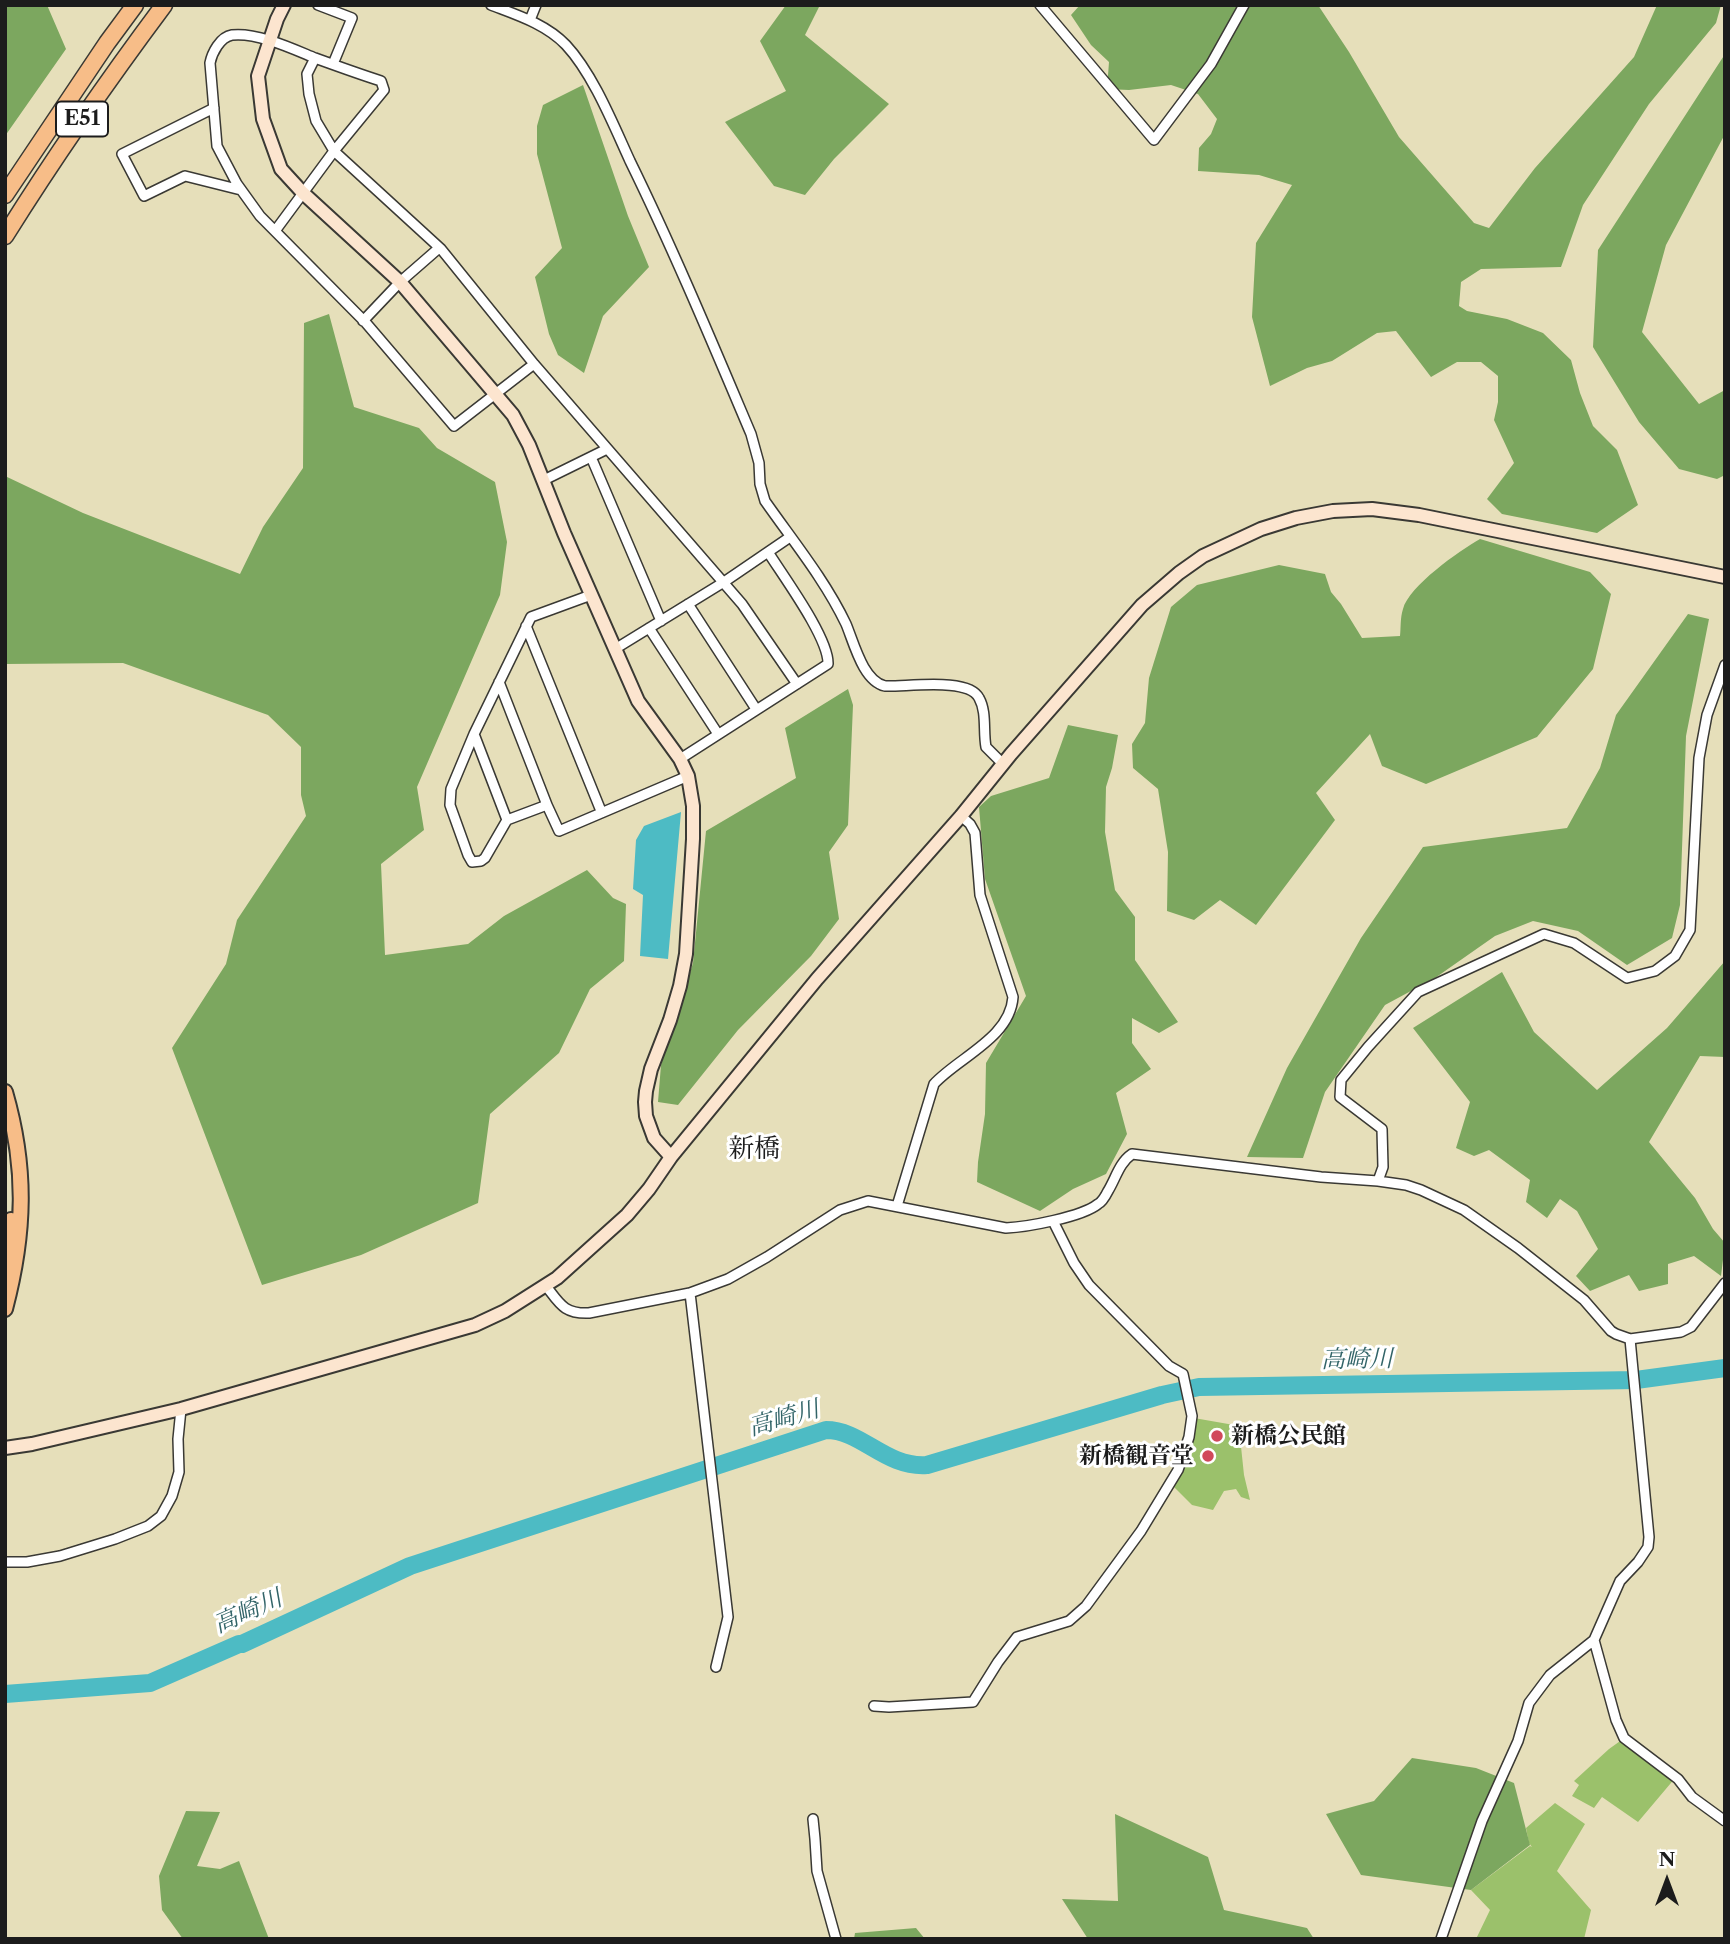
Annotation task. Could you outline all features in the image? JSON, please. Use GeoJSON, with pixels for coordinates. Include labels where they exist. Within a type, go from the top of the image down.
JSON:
{"type":"FeatureCollection","features":[{"type":"Feature","properties":{"kind":"highway","name":"E51"},"geometry":{"type":"LineString","coordinates":[[5,195],[135,5]]}},
{"type":"Feature","properties":{"kind":"highway","name":"E51"},"geometry":{"type":"LineString","coordinates":[[5,236],[59,153],[164,5]]}},
{"type":"Feature","properties":{"kind":"main road"},"geometry":{"type":"LineString","coordinates":[[5,1092],[18,1147],[22,1194],[16,1270],[5,1309]]}},
{"type":"Feature","properties":{"kind":"main road"},"geometry":{"type":"LineString","coordinates":[[5,1124],[12,1197],[5,1263]]}},
{"type":"Feature","properties":{"kind":"street"},"geometry":{"type":"LineString","coordinates":[[284,5],[258,76],[263,119],[281,169],[303,193],[400,282],[513,415],[529,445],[564,533],[639,701],[680,759],[688,776],[693,806],[693,839],[686,954],[670,1020],[651,1069],[645,1102],[646,1116],[654,1138],[671,1157]]}},
{"type":"Feature","properties":{"kind":"street"},"geometry":{"type":"LineString","coordinates":[[318,5],[352,18],[333,64]]}},
{"type":"Feature","properties":{"kind":"street"},"geometry":{"type":"LineString","coordinates":[[491,5],[530,20],[547,30],[564,43],[581,64],[615,127],[667,237],[751,434],[759,463],[758,474],[762,492],[837,606],[862,664],[873,681],[885,686],[946,685],[974,691],[979,696],[982,709],[986,747],[1003,764]]}},
{"type":"Feature","properties":{"kind":"street"},"geometry":{"type":"LineString","coordinates":[[530,20],[536,5]]}},
{"type":"Feature","properties":{"kind":"street"},"geometry":{"type":"LineString","coordinates":[[1040,5],[1154,140],[1211,64],[1244,5]]}},
{"type":"Feature","properties":{"kind":"street"},"geometry":{"type":"LineString","coordinates":[[275,231],[334,151],[384,90],[382,81],[269,40],[232,35],[217,47],[209,63],[217,146],[241,190],[260,216],[363,321],[454,426],[534,365]]}},
{"type":"Feature","properties":{"kind":"street"},"geometry":{"type":"LineString","coordinates":[[315,58],[307,74],[309,94],[316,121],[334,151],[439,248],[534,365],[724,582],[797,684]]}},
{"type":"Feature","properties":{"kind":"street"},"geometry":{"type":"LineString","coordinates":[[214,108],[122,154],[144,196],[185,176],[241,190]]}},
{"type":"Feature","properties":{"kind":"street"},"geometry":{"type":"LineString","coordinates":[[363,321],[400,282],[439,248]]}},
{"type":"Feature","properties":{"kind":"street"},"geometry":{"type":"LineString","coordinates":[[544,480],[607,449]]}},
{"type":"Feature","properties":{"kind":"street"},"geometry":{"type":"LineString","coordinates":[[591,457],[661,621]]}},
{"type":"Feature","properties":{"kind":"street"},"geometry":{"type":"LineString","coordinates":[[5,1448],[181,1409],[475,1325],[505,1311],[546,1286],[627,1215],[817,979],[961,817],[1003,764],[1142,605],[1179,573],[1230,542],[1296,518],[1333,511],[1372,509],[1400,512],[1725,577]]}},
{"type":"Feature","properties":{"kind":"street"},"geometry":{"type":"LineString","coordinates":[[615,649],[724,582],[790,537]]}},
{"type":"Feature","properties":{"kind":"street"},"geometry":{"type":"LineString","coordinates":[[680,759],[828,664],[828,656],[813,623],[768,552]]}},
{"type":"Feature","properties":{"kind":"street"},"geometry":{"type":"LineString","coordinates":[[547,805],[507,820],[485,858],[472,862],[450,805],[451,789],[474,734],[531,617],[591,595]]}},
{"type":"Feature","properties":{"kind":"street"},"geometry":{"type":"LineString","coordinates":[[688,604],[756,709]]}},
{"type":"Feature","properties":{"kind":"street"},"geometry":{"type":"LineString","coordinates":[[526,626],[601,811]]}},
{"type":"Feature","properties":{"kind":"street"},"geometry":{"type":"LineString","coordinates":[[649,628],[718,734]]}},
{"type":"Feature","properties":{"kind":"street"},"geometry":{"type":"LineString","coordinates":[[1378,1181],[1383,1167],[1382,1129],[1340,1097],[1340,1080],[1418,992],[1544,934],[1574,943],[1628,978],[1655,971],[1675,956],[1690,930],[1699,758],[1707,715],[1725,665]]}},
{"type":"Feature","properties":{"kind":"street"},"geometry":{"type":"LineString","coordinates":[[499,682],[559,831],[688,776]]}},
{"type":"Feature","properties":{"kind":"street"},"geometry":{"type":"LineString","coordinates":[[474,734],[507,820]]}},
{"type":"Feature","properties":{"kind":"street"},"geometry":{"type":"LineString","coordinates":[[897,1206],[934,1084],[946,1071],[987,1043],[1012,1010],[1013,997],[980,895],[975,832],[961,817]]}},
{"type":"Feature","properties":{"kind":"street"},"geometry":{"type":"LineString","coordinates":[[546,1286],[560,1304],[574,1313],[589,1313],[690,1293],[728,1279],[757,1263],[840,1210],[869,1201],[1006,1228],[1020,1228],[1099,1204],[1126,1158],[1132,1154],[1321,1177],[1378,1181],[1421,1190],[1464,1210],[1518,1248],[1584,1300],[1611,1331],[1630,1339],[1681,1332],[1691,1327],[1725,1283]]}},
{"type":"Feature","properties":{"kind":"street"},"geometry":{"type":"LineString","coordinates":[[874,1706],[973,1702],[1017,1637],[1069,1621],[1086,1606],[1141,1531],[1178,1470],[1189,1437],[1192,1416],[1183,1374],[1169,1366],[1090,1284],[1074,1263],[1053,1220]]}},
{"type":"Feature","properties":{"kind":"street"},"geometry":{"type":"LineString","coordinates":[[690,1293],[728,1617],[716,1667]]}},
{"type":"Feature","properties":{"kind":"street"},"geometry":{"type":"LineString","coordinates":[[1441,1939],[1482,1821],[1518,1741],[1529,1703],[1550,1675],[1594,1640],[1620,1581],[1648,1547],[1650,1537],[1630,1339]]}},
{"type":"Feature","properties":{"kind":"street"},"geometry":{"type":"LineString","coordinates":[[5,1562],[27,1562],[60,1556],[148,1527],[161,1516],[172,1496],[178,1472],[181,1409]]}},
{"type":"Feature","properties":{"kind":"street"},"geometry":{"type":"LineString","coordinates":[[1594,1640],[1616,1720],[1624,1738],[1678,1779],[1692,1797],[1725,1821]]}},
{"type":"Feature","properties":{"kind":"street"},"geometry":{"type":"LineString","coordinates":[[813,1819],[817,1871],[836,1939]]}},
{"type":"Feature","properties":{"kind":"green space"},"geometry":{"type":"Polygon","coordinates":[[[5,5],[47,5],[66,49],[5,136],[5,5]]]}},
{"type":"Feature","properties":{"kind":"green space"},"geometry":{"type":"Polygon","coordinates":[[[786,5],[820,5],[805,35],[889,104],[834,159],[805,195],[774,186],[725,122],[786,91],[760,41],[786,5]]]}},
{"type":"Feature","properties":{"kind":"green space"},"geometry":{"type":"Polygon","coordinates":[[[1080,5],[1318,5],[1399,137],[1474,223],[1489,228],[1535,168],[1634,57],[1657,5],[1721,5],[1716,23],[1649,104],[1583,205],[1561,267],[1481,269],[1461,282],[1459,306],[1467,311],[1507,319],[1543,333],[1571,360],[1593,426],[1617,450],[1638,505],[1597,533],[1502,514],[1487,499],[1514,463],[1494,420],[1498,402],[1498,376],[1481,362],[1457,362],[1431,377],[1396,331],[1377,333],[1332,361],[1307,368],[1270,386],[1252,317],[1256,243],[1292,185],[1259,175],[1198,171],[1199,148],[1211,134],[1217,119],[1198,94],[1171,85],[1129,90],[1107,89],[1109,62],[1091,45],[1071,15],[1080,5]]]}},
{"type":"Feature","properties":{"kind":"green space"},"geometry":{"type":"Polygon","coordinates":[[[1725,54],[1725,134],[1666,245],[1642,332],[1699,404],[1725,390],[1725,475],[1717,479],[1679,469],[1639,422],[1593,347],[1598,250],[1725,54]]]}},
{"type":"Feature","properties":{"kind":"green space"},"geometry":{"type":"Polygon","coordinates":[[[583,85],[628,216],[649,267],[603,316],[584,373],[558,355],[549,334],[535,277],[562,248],[537,154],[537,126],[543,105],[583,85]]]}},
{"type":"Feature","properties":{"kind":"green space"},"geometry":{"type":"Polygon","coordinates":[[[329,314],[354,407],[419,428],[437,448],[495,482],[507,542],[500,595],[417,787],[424,830],[381,864],[385,955],[468,944],[504,916],[587,870],[613,898],[626,904],[624,961],[590,989],[559,1053],[490,1114],[478,1203],[361,1255],[262,1285],[172,1048],[226,964],[237,920],[306,816],[301,795],[301,747],[268,715],[123,663],[5,664],[5,476],[83,513],[240,574],[263,527],[303,468],[304,323],[329,314]]]}},
{"type":"Feature","properties":{"kind":"green space"},"geometry":{"type":"Polygon","coordinates":[[[1480,539],[1590,572],[1611,594],[1593,669],[1537,737],[1426,784],[1382,766],[1370,734],[1316,793],[1335,820],[1256,925],[1220,900],[1194,920],[1167,911],[1168,852],[1158,789],[1133,768],[1132,744],[1145,723],[1149,678],[1171,607],[1197,585],[1279,565],[1325,574],[1331,592],[1362,638],[1400,636],[1403,609],[1415,590],[1448,560],[1480,539]]]}},
{"type":"Feature","properties":{"kind":"green space"},"geometry":{"type":"Polygon","coordinates":[[[1688,614],[1709,619],[1686,736],[1680,905],[1672,938],[1627,965],[1578,931],[1533,921],[1495,936],[1435,978],[1385,1005],[1325,1092],[1303,1158],[1247,1157],[1287,1068],[1361,938],[1423,847],[1567,828],[1600,768],[1616,715],[1688,614]]]}},
{"type":"Feature","properties":{"kind":"green space"},"geometry":{"type":"Polygon","coordinates":[[[848,689],[853,705],[848,825],[829,852],[839,919],[811,956],[738,1030],[678,1105],[658,1102],[661,1065],[693,963],[706,831],[796,778],[785,728],[848,689]]]}},
{"type":"Feature","properties":{"kind":"green space"},"geometry":{"type":"Polygon","coordinates":[[[1068,725],[1118,735],[1106,787],[1105,832],[1115,890],[1135,917],[1135,960],[1178,1022],[1159,1033],[1132,1018],[1132,1043],[1151,1069],[1116,1093],[1127,1134],[1106,1174],[1073,1189],[1040,1211],[977,1182],[985,1114],[986,1063],[1026,996],[985,879],[979,807],[991,796],[1049,778],[1068,725]]]}},
{"type":"Feature","properties":{"kind":"green space"},"geometry":{"type":"Polygon","coordinates":[[[1725,961],[1725,1057],[1700,1056],[1649,1142],[1695,1198],[1713,1229],[1725,1243],[1721,1276],[1694,1256],[1668,1264],[1668,1284],[1639,1291],[1629,1275],[1590,1291],[1576,1276],[1598,1249],[1577,1211],[1560,1199],[1547,1218],[1526,1202],[1530,1180],[1489,1150],[1474,1156],[1456,1148],[1470,1102],[1413,1028],[1502,972],[1534,1032],[1597,1090],[1667,1028],[1725,961]]]}},
{"type":"Feature","properties":{"kind":"green space"},"geometry":{"type":"Polygon","coordinates":[[[1194,1418],[1234,1425],[1240,1437],[1250,1500],[1241,1497],[1236,1489],[1224,1491],[1213,1510],[1192,1505],[1172,1485],[1194,1418]]]}},
{"type":"Feature","properties":{"kind":"green space"},"geometry":{"type":"Polygon","coordinates":[[[1623,1739],[1676,1777],[1638,1822],[1602,1797],[1594,1808],[1572,1796],[1579,1785],[1574,1781],[1623,1739]]]}},
{"type":"Feature","properties":{"kind":"green space"},"geometry":{"type":"Polygon","coordinates":[[[1412,1758],[1476,1768],[1514,1783],[1530,1845],[1471,1890],[1361,1875],[1326,1814],[1374,1801],[1412,1758]]]}},
{"type":"Feature","properties":{"kind":"green space"},"geometry":{"type":"Polygon","coordinates":[[[1555,1803],[1585,1824],[1557,1871],[1591,1910],[1584,1939],[1476,1939],[1490,1910],[1471,1890],[1532,1847],[1526,1828],[1555,1803]]]}},
{"type":"Feature","properties":{"kind":"green space"},"geometry":{"type":"Polygon","coordinates":[[[186,1811],[220,1812],[197,1866],[220,1869],[239,1861],[269,1939],[183,1939],[162,1910],[159,1876],[186,1811]]]}},
{"type":"Feature","properties":{"kind":"green space"},"geometry":{"type":"Polygon","coordinates":[[[1115,1814],[1208,1857],[1224,1910],[1307,1928],[1314,1939],[1088,1939],[1062,1899],[1118,1901],[1115,1814]]]}},
{"type":"Feature","properties":{"kind":"green space"},"geometry":{"type":"Polygon","coordinates":[[[916,1928],[925,1939],[854,1939],[855,1933],[916,1928]]]}},
{"type":"Feature","properties":{"kind":"water"},"geometry":{"type":"Polygon","coordinates":[[[681,812],[668,959],[640,956],[643,895],[633,889],[636,840],[644,826],[681,812]]]}},
{"type":"Feature","properties":{"kind":"waterway","name":"高崎川"},"geometry":{"type":"LineString","coordinates":[[5,1694],[150,1683],[242,1644],[410,1566],[826,1430],[851,1436],[899,1461],[927,1465],[1162,1395],[1199,1387],[1636,1380],[1725,1368]]}},
{"type":"Feature","properties":{"kind":"place","name":"新橋公民館"},"geometry":{"type":"Point","coordinates":[1217,1436]}},
{"type":"Feature","properties":{"kind":"place","name":"新橋観音堂"},"geometry":{"type":"Point","coordinates":[1208,1456]}},
{"type":"Feature","properties":{"kind":"district","name":"新橋"},"geometry":{"type":"Point","coordinates":[754,1149]}}]}
